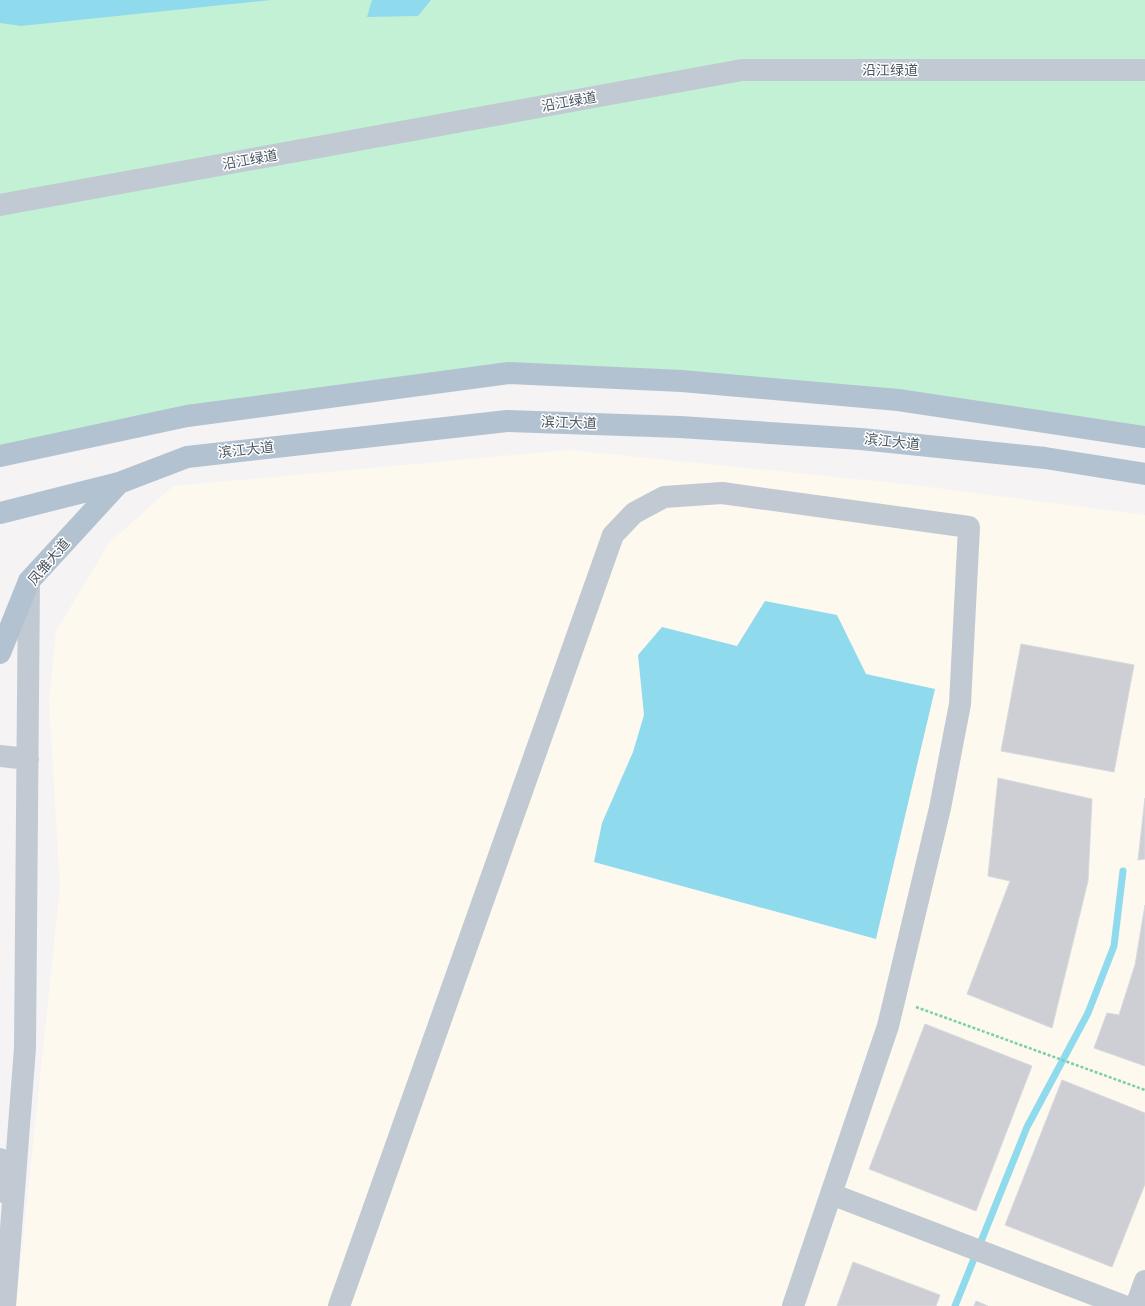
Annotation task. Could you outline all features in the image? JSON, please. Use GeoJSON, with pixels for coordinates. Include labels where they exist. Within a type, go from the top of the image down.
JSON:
{"type":"FeatureCollection","features":[{"type":"Feature","properties":{"kind":"main road"},"geometry":{"type":"LineString","coordinates":[[0,456],[188,416],[509,373],[682,381],[898,400],[1145,437]]}},
{"type":"Feature","properties":{"kind":"main road","name":"滨江大道"},"geometry":{"type":"LineString","coordinates":[[0,513],[119,483],[187,457],[507,421],[680,427],[861,439],[1045,458],[1145,474]]}},
{"type":"Feature","properties":{"kind":"main road","name":"凤雏大道"},"geometry":{"type":"LineString","coordinates":[[0,653],[30,582],[119,483]]}},
{"type":"Feature","properties":{"kind":"street","name":"沿江绿道"},"geometry":{"type":"LineString","coordinates":[[0,205],[742,70],[1145,70]]}},
{"type":"Feature","properties":{"kind":"street"},"geometry":{"type":"LineString","coordinates":[[340,1306],[613,535],[634,513],[664,498],[722,493],[969,527],[960,704],[940,808],[888,1026],[793,1306]]}},
{"type":"Feature","properties":{"kind":"street"},"geometry":{"type":"LineString","coordinates":[[6,1306],[25,1048],[30,582]]}},
{"type":"Feature","properties":{"kind":"street"},"geometry":{"type":"LineString","coordinates":[[0,756],[28,759]]}},
{"type":"Feature","properties":{"kind":"street"},"geometry":{"type":"LineString","coordinates":[[0,1159],[11,1228]]}},
{"type":"Feature","properties":{"kind":"street"},"geometry":{"type":"LineString","coordinates":[[831,1194],[1124,1306]]}},
{"type":"Feature","properties":{"kind":"street"},"geometry":{"type":"LineString","coordinates":[[1136,1306],[1145,1281]]}},
{"type":"Feature","properties":{"kind":"path"},"geometry":{"type":"LineString","coordinates":[[894,999],[1145,1090]]}},
{"type":"Feature","properties":{"kind":"shaded area"},"geometry":{"type":"Polygon","coordinates":[[[569,450],[905,484],[1145,515],[1145,1306],[16,1306],[60,887],[49,702],[56,631],[109,543],[173,486],[569,450]]]}},
{"type":"Feature","properties":{"kind":"green space"},"geometry":{"type":"Polygon","coordinates":[[[0,0],[1145,0],[1145,437],[898,400],[509,373],[0,456],[0,0]]]}},
{"type":"Feature","properties":{"kind":"water"},"geometry":{"type":"Polygon","coordinates":[[[0,0],[271,0],[21,26],[0,23],[0,0]]]}},
{"type":"Feature","properties":{"kind":"water"},"geometry":{"type":"Polygon","coordinates":[[[372,0],[431,0],[418,16],[367,17],[372,0]]]}},
{"type":"Feature","properties":{"kind":"water"},"geometry":{"type":"Polygon","coordinates":[[[765,601],[837,615],[866,674],[935,689],[876,939],[594,862],[602,823],[633,752],[644,715],[638,655],[662,627],[737,646],[765,601]]]}},
{"type":"Feature","properties":{"kind":"building"},"geometry":{"type":"Polygon","coordinates":[[[1021,644],[1134,665],[1114,772],[1001,751],[1021,644]]]}},
{"type":"Feature","properties":{"kind":"building"},"geometry":{"type":"Polygon","coordinates":[[[998,778],[1092,799],[1088,881],[1052,1028],[967,994],[1010,881],[988,876],[998,778]]]}},
{"type":"Feature","properties":{"kind":"building"},"geometry":{"type":"Polygon","coordinates":[[[1145,798],[1145,859],[1138,860],[1145,798]]]}},
{"type":"Feature","properties":{"kind":"building"},"geometry":{"type":"Polygon","coordinates":[[[1145,905],[1145,1066],[1094,1048],[1107,1013],[1119,1015],[1135,965],[1145,905]]]}},
{"type":"Feature","properties":{"kind":"building"},"geometry":{"type":"Polygon","coordinates":[[[925,1024],[1032,1066],[976,1211],[869,1169],[925,1024]]]}},
{"type":"Feature","properties":{"kind":"building"},"geometry":{"type":"Polygon","coordinates":[[[1062,1080],[1145,1113],[1145,1184],[1112,1267],[1005,1225],[1062,1080]]]}},
{"type":"Feature","properties":{"kind":"building"},"geometry":{"type":"Polygon","coordinates":[[[853,1262],[940,1295],[936,1306],[837,1306],[853,1262]]]}},
{"type":"Feature","properties":{"kind":"building"},"geometry":{"type":"Polygon","coordinates":[[[976,1301],[988,1306],[974,1306],[976,1301]]]}},
{"type":"Feature","properties":{"kind":"waterway"},"geometry":{"type":"LineString","coordinates":[[955,1306],[1027,1127],[1088,1013],[1114,946],[1123,871]]}}]}
